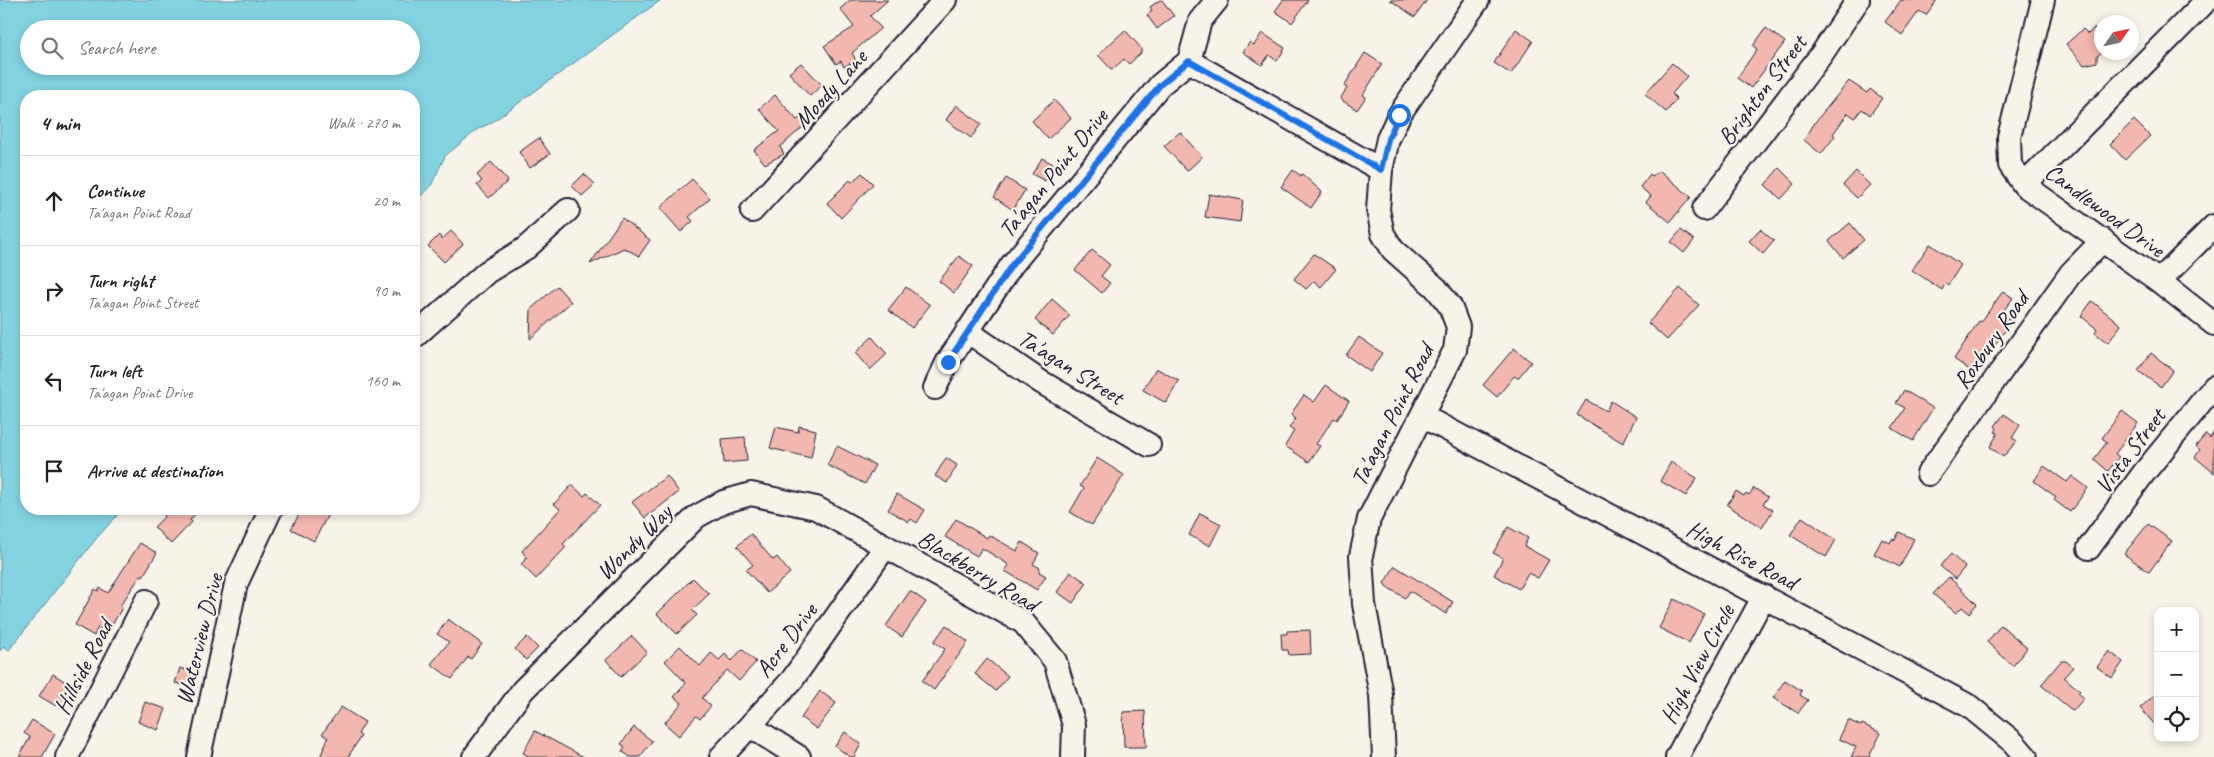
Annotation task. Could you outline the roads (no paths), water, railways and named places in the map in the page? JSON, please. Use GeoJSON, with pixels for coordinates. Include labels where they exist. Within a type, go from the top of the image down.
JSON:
{"type":"FeatureCollection","features":[{"type":"Feature","properties":{"kind":"street","name":"Moody Lane"},"geometry":{"type":"LineString","coordinates":[[752,212],[945,0]]}},
{"type":"Feature","properties":{"kind":"street"},"geometry":{"type":"LineString","coordinates":[[1216,0],[1200,21],[1189,61],[1381,170]]}},
{"type":"Feature","properties":{"kind":"street","name":"Ta'agan Point Road"},"geometry":{"type":"LineString","coordinates":[[1384,757],[1381,695],[1364,604],[1361,556],[1369,519],[1455,350],[1458,327],[1450,306],[1436,288],[1393,250],[1383,234],[1378,210],[1381,170],[1388,139],[1399,115],[1478,0]]}},
{"type":"Feature","properties":{"kind":"street","name":"Brighton Street"},"geometry":{"type":"LineString","coordinates":[[1704,208],[1816,62],[1858,0]]}},
{"type":"Feature","properties":{"kind":"street","name":"Candlewood Drive"},"geometry":{"type":"LineString","coordinates":[[2043,0],[2009,137],[2010,165],[2024,185],[2103,240],[2214,324]]}},
{"type":"Feature","properties":{"kind":"street"},"geometry":{"type":"LineString","coordinates":[[2024,185],[2206,0]]}},
{"type":"Feature","properties":{"kind":"street","name":"Ta'agan Point Drive"},"geometry":{"type":"LineString","coordinates":[[936,388],[948,362],[967,331],[1011,266],[1101,154],[1160,85],[1189,61]]}},
{"type":"Feature","properties":{"kind":"street"},"geometry":{"type":"LineString","coordinates":[[420,332],[486,272],[526,248],[568,210]]}},
{"type":"Feature","properties":{"kind":"street"},"geometry":{"type":"LineString","coordinates":[[2159,281],[2214,226]]}},
{"type":"Feature","properties":{"kind":"street","name":"Roxbury Road"},"geometry":{"type":"LineString","coordinates":[[1928,474],[2071,273],[2103,240]]}},
{"type":"Feature","properties":{"kind":"street","name":"Ta'agan Street"},"geometry":{"type":"LineString","coordinates":[[967,331],[1042,382],[1149,446]]}},
{"type":"Feature","properties":{"kind":"street","name":"Vista Street"},"geometry":{"type":"LineString","coordinates":[[2089,548],[2143,474],[2214,387]]}},
{"type":"Feature","properties":{"kind":"street","name":"High Rise Road"},"geometry":{"type":"LineString","coordinates":[[1422,416],[1969,706],[2013,742],[2026,757]]}},
{"type":"Feature","properties":{"kind":"street","name":"Wondy Way"},"geometry":{"type":"LineString","coordinates":[[474,757],[523,690],[696,517],[723,502],[751,494],[816,508],[885,547]]}},
{"type":"Feature","properties":{"kind":"street","name":"Waterview Drive"},"geometry":{"type":"LineString","coordinates":[[199,757],[236,584],[268,515]]}},
{"type":"Feature","properties":{"kind":"street","name":"Acre Drive"},"geometry":{"type":"LineString","coordinates":[[721,757],[792,680],[885,547]]}},
{"type":"Feature","properties":{"kind":"street","name":"Blackberry Road"},"geometry":{"type":"LineString","coordinates":[[885,547],[1023,622],[1055,662],[1074,725],[1073,757]]}},
{"type":"Feature","properties":{"kind":"street","name":"High View Circle"},"geometry":{"type":"LineString","coordinates":[[1677,757],[1764,596]]}},
{"type":"Feature","properties":{"kind":"street","name":"Hillside Road"},"geometry":{"type":"LineString","coordinates":[[67,757],[146,601]]}},
{"type":"Feature","properties":{"kind":"street"},"geometry":{"type":"LineString","coordinates":[[750,726],[799,757]]}},
{"type":"Feature","properties":{"kind":"water"},"geometry":{"type":"Polygon","coordinates":[[[0,0],[661,0],[491,123],[478,129],[445,156],[430,188],[420,197],[420,90],[20,90],[20,515],[118,515],[95,540],[9,650],[4,646],[0,651],[0,0]]]}}]}
